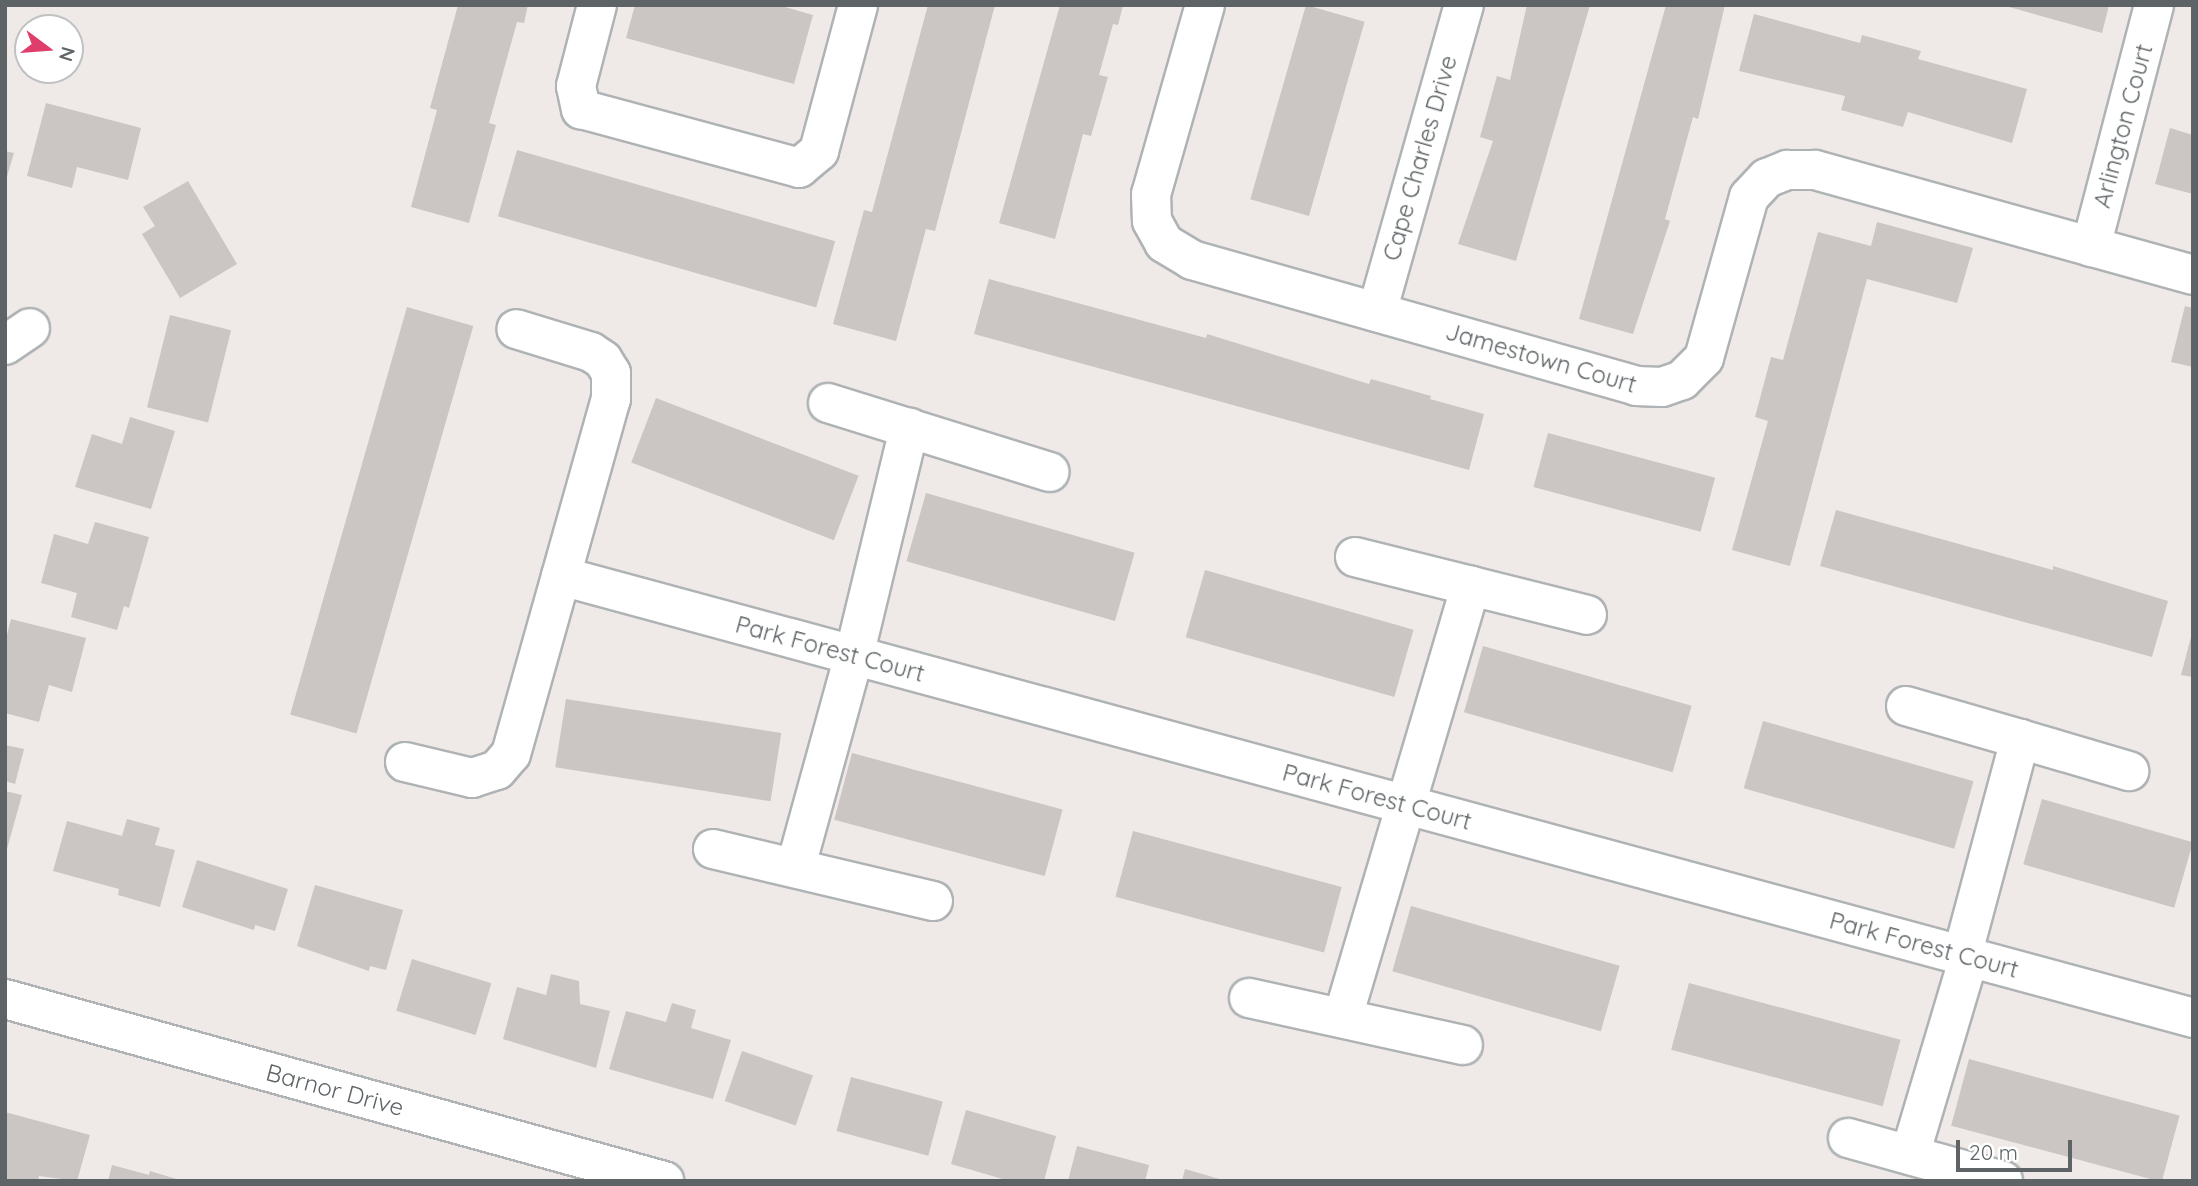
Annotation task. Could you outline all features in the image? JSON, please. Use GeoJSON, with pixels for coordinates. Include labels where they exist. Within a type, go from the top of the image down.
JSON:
{"type":"FeatureCollection","features":[{"type":"Feature","properties":{"kind":"street"},"geometry":{"type":"LineString","coordinates":[[597,5],[576,86],[581,109],[799,168],[819,151],[858,5]]}},
{"type":"Feature","properties":{"kind":"street","name":"Jamestown Court"},"geometry":{"type":"LineString","coordinates":[[1205,5],[1151,194],[1157,234],[1171,250],[1192,260],[1636,386],[1675,383],[1694,372],[1704,358],[1749,197],[1767,178],[1794,169],[1815,170],[2193,275]]}},
{"type":"Feature","properties":{"kind":"street","name":"Cape Charles Drive"},"geometry":{"type":"LineString","coordinates":[[1377,312],[1464,5]]}},
{"type":"Feature","properties":{"kind":"street","name":"Arlington Court"},"geometry":{"type":"LineString","coordinates":[[2091,247],[2154,5]]}},
{"type":"Feature","properties":{"kind":"street"},"geometry":{"type":"LineString","coordinates":[[405,762],[472,778],[486,776],[511,754],[611,399],[611,373],[591,352],[516,329]]}},
{"type":"Feature","properties":{"kind":"street"},"geometry":{"type":"LineString","coordinates":[[828,403],[1050,472]]}},
{"type":"Feature","properties":{"kind":"street"},"geometry":{"type":"LineString","coordinates":[[796,866],[854,656],[909,428]]}},
{"type":"Feature","properties":{"kind":"street"},"geometry":{"type":"LineString","coordinates":[[1354,557],[1587,615]]}},
{"type":"Feature","properties":{"kind":"street","name":"Park Forest Court"},"geometry":{"type":"LineString","coordinates":[[561,576],[2193,1018]]}},
{"type":"Feature","properties":{"kind":"street"},"geometry":{"type":"LineString","coordinates":[[1343,1017],[1408,806],[1471,586]]}},
{"type":"Feature","properties":{"kind":"street"},"geometry":{"type":"LineString","coordinates":[[1906,706],[2129,771]]}},
{"type":"Feature","properties":{"kind":"street"},"geometry":{"type":"LineString","coordinates":[[1910,1155],[1965,957],[2020,739]]}},
{"type":"Feature","properties":{"kind":"street"},"geometry":{"type":"LineString","coordinates":[[713,849],[796,866],[933,901]]}},
{"type":"Feature","properties":{"kind":"street"},"geometry":{"type":"LineString","coordinates":[[1250,998],[1463,1045]]}},
{"type":"Feature","properties":{"kind":"street","name":"Barnor Drive"},"geometry":{"type":"LineString","coordinates":[[5,999],[664,1181]]}},
{"type":"Feature","properties":{"kind":"street"},"geometry":{"type":"LineString","coordinates":[[1848,1138],[2003,1181]]}},
{"type":"Feature","properties":{"kind":"building"},"geometry":{"type":"Polygon","coordinates":[[[458,5],[528,5],[524,23],[517,22],[489,123],[496,125],[469,223],[411,207],[437,110],[430,108],[458,5]]]}},
{"type":"Feature","properties":{"kind":"building"},"geometry":{"type":"Polygon","coordinates":[[[635,5],[778,5],[813,15],[794,84],[626,38],[635,5]]]}},
{"type":"Feature","properties":{"kind":"building"},"geometry":{"type":"Polygon","coordinates":[[[928,5],[995,5],[935,231],[926,229],[896,341],[833,324],[864,210],[872,212],[928,5]]]}},
{"type":"Feature","properties":{"kind":"building"},"geometry":{"type":"Polygon","coordinates":[[[1060,5],[1123,5],[1118,25],[1113,24],[1099,75],[1108,77],[1091,136],[1083,134],[1055,239],[999,223],[1060,5]]]}},
{"type":"Feature","properties":{"kind":"building"},"geometry":{"type":"Polygon","coordinates":[[[1306,5],[1365,22],[1309,216],[1250,199],[1306,5]]]}},
{"type":"Feature","properties":{"kind":"building"},"geometry":{"type":"Polygon","coordinates":[[[1527,5],[1590,5],[1516,261],[1458,244],[1493,141],[1480,137],[1497,76],[1510,80],[1527,5]]]}},
{"type":"Feature","properties":{"kind":"building"},"geometry":{"type":"Polygon","coordinates":[[[1666,5],[1725,5],[1698,119],[1693,117],[1665,219],[1670,221],[1633,334],[1579,319],[1666,5]]]}},
{"type":"Feature","properties":{"kind":"building"},"geometry":{"type":"Polygon","coordinates":[[[2002,5],[2109,5],[2102,33],[2002,5]]]}},
{"type":"Feature","properties":{"kind":"building"},"geometry":{"type":"Polygon","coordinates":[[[1754,14],[1860,43],[1862,35],[1921,51],[1918,59],[2027,89],[2012,143],[1908,112],[1903,127],[1841,110],[1845,96],[1739,71],[1754,14]]]}},
{"type":"Feature","properties":{"kind":"building"},"geometry":{"type":"Polygon","coordinates":[[[46,103],[141,128],[128,180],[77,167],[72,188],[27,176],[46,103]]]}},
{"type":"Feature","properties":{"kind":"building"},"geometry":{"type":"Polygon","coordinates":[[[2170,128],[2193,135],[2193,194],[2155,184],[2170,128]]]}},
{"type":"Feature","properties":{"kind":"building"},"geometry":{"type":"Polygon","coordinates":[[[517,150],[835,241],[816,308],[498,216],[517,150]]]}},
{"type":"Feature","properties":{"kind":"building"},"geometry":{"type":"Polygon","coordinates":[[[5,151],[14,153],[6,180],[5,180],[5,151]]]}},
{"type":"Feature","properties":{"kind":"building"},"geometry":{"type":"Polygon","coordinates":[[[188,181],[237,264],[180,298],[142,234],[155,226],[143,207],[188,181]]]}},
{"type":"Feature","properties":{"kind":"building"},"geometry":{"type":"Polygon","coordinates":[[[1877,222],[1973,248],[1957,303],[1867,279],[1790,566],[1732,550],[1768,421],[1755,417],[1771,357],[1783,360],[1818,232],[1871,246],[1877,222]]]}},
{"type":"Feature","properties":{"kind":"building"},"geometry":{"type":"Polygon","coordinates":[[[989,279],[1206,338],[1207,334],[1369,384],[1371,379],[1484,414],[1469,470],[974,334],[989,279]]]}},
{"type":"Feature","properties":{"kind":"building"},"geometry":{"type":"Polygon","coordinates":[[[2185,306],[2193,308],[2193,367],[2171,362],[2185,306]]]}},
{"type":"Feature","properties":{"kind":"building"},"geometry":{"type":"Polygon","coordinates":[[[407,307],[473,326],[356,734],[290,715],[407,307]]]}},
{"type":"Feature","properties":{"kind":"building"},"geometry":{"type":"Polygon","coordinates":[[[170,315],[231,330],[208,422],[147,407],[170,315]]]}},
{"type":"Feature","properties":{"kind":"building"},"geometry":{"type":"Polygon","coordinates":[[[656,398],[859,476],[834,540],[631,462],[656,398]]]}},
{"type":"Feature","properties":{"kind":"building"},"geometry":{"type":"Polygon","coordinates":[[[130,417],[175,431],[151,509],[75,487],[92,434],[122,444],[130,417]]]}},
{"type":"Feature","properties":{"kind":"building"},"geometry":{"type":"Polygon","coordinates":[[[1548,433],[1715,478],[1701,532],[1534,487],[1548,433]]]}},
{"type":"Feature","properties":{"kind":"building"},"geometry":{"type":"Polygon","coordinates":[[[926,493],[1135,553],[1115,621],[906,561],[926,493]]]}},
{"type":"Feature","properties":{"kind":"building"},"geometry":{"type":"Polygon","coordinates":[[[1836,510],[2053,570],[2053,566],[2168,601],[2152,657],[1820,566],[1836,510]]]}},
{"type":"Feature","properties":{"kind":"building"},"geometry":{"type":"Polygon","coordinates":[[[95,522],[149,537],[129,608],[124,606],[117,630],[71,617],[77,593],[41,583],[54,534],[88,544],[95,522]]]}},
{"type":"Feature","properties":{"kind":"building"},"geometry":{"type":"Polygon","coordinates":[[[1205,570],[1414,630],[1394,697],[1186,637],[1205,570]]]}},
{"type":"Feature","properties":{"kind":"building"},"geometry":{"type":"Polygon","coordinates":[[[11,619],[86,638],[72,692],[49,685],[39,722],[5,713],[5,643],[11,619]]]}},
{"type":"Feature","properties":{"kind":"building"},"geometry":{"type":"Polygon","coordinates":[[[2193,633],[2193,677],[2181,675],[2193,633]]]}},
{"type":"Feature","properties":{"kind":"building"},"geometry":{"type":"Polygon","coordinates":[[[1483,646],[1692,706],[1673,772],[1464,712],[1483,646]]]}},
{"type":"Feature","properties":{"kind":"building"},"geometry":{"type":"Polygon","coordinates":[[[566,699],[781,733],[771,801],[555,767],[566,699]]]}},
{"type":"Feature","properties":{"kind":"building"},"geometry":{"type":"Polygon","coordinates":[[[1763,721],[1974,781],[1954,849],[1744,788],[1763,721]]]}},
{"type":"Feature","properties":{"kind":"building"},"geometry":{"type":"Polygon","coordinates":[[[5,745],[24,749],[15,784],[5,781],[5,745]]]}},
{"type":"Feature","properties":{"kind":"building"},"geometry":{"type":"Polygon","coordinates":[[[852,753],[1063,809],[1045,876],[834,820],[852,753]]]}},
{"type":"Feature","properties":{"kind":"building"},"geometry":{"type":"Polygon","coordinates":[[[5,791],[22,795],[7,849],[5,849],[5,791]]]}},
{"type":"Feature","properties":{"kind":"building"},"geometry":{"type":"Polygon","coordinates":[[[2042,799],[2193,842],[2174,908],[2023,864],[2042,799]]]}},
{"type":"Feature","properties":{"kind":"building"},"geometry":{"type":"Polygon","coordinates":[[[127,819],[160,828],[155,845],[175,850],[160,907],[118,895],[119,889],[53,871],[67,821],[122,836],[127,819]]]}},
{"type":"Feature","properties":{"kind":"building"},"geometry":{"type":"Polygon","coordinates":[[[1133,831],[1342,887],[1324,953],[1115,897],[1133,831]]]}},
{"type":"Feature","properties":{"kind":"building"},"geometry":{"type":"Polygon","coordinates":[[[197,860],[288,889],[275,931],[255,925],[254,930],[182,907],[197,860]]]}},
{"type":"Feature","properties":{"kind":"building"},"geometry":{"type":"Polygon","coordinates":[[[315,885],[403,910],[386,970],[370,966],[369,971],[297,946],[315,885]]]}},
{"type":"Feature","properties":{"kind":"building"},"geometry":{"type":"Polygon","coordinates":[[[1411,906],[1620,966],[1601,1031],[1392,971],[1411,906]]]}},
{"type":"Feature","properties":{"kind":"building"},"geometry":{"type":"Polygon","coordinates":[[[412,959],[491,983],[476,1035],[396,1011],[412,959]]]}},
{"type":"Feature","properties":{"kind":"building"},"geometry":{"type":"Polygon","coordinates":[[[551,974],[579,981],[580,1004],[610,1011],[596,1068],[503,1039],[517,987],[546,995],[551,974]]]}},
{"type":"Feature","properties":{"kind":"building"},"geometry":{"type":"Polygon","coordinates":[[[1689,983],[1901,1040],[1883,1106],[1671,1050],[1689,983]]]}},
{"type":"Feature","properties":{"kind":"building"},"geometry":{"type":"Polygon","coordinates":[[[672,1003],[696,1010],[691,1028],[731,1040],[713,1099],[609,1069],[626,1011],[666,1022],[672,1003]]]}},
{"type":"Feature","properties":{"kind":"building"},"geometry":{"type":"Polygon","coordinates":[[[742,1051],[813,1075],[796,1126],[725,1101],[742,1051]]]}},
{"type":"Feature","properties":{"kind":"building"},"geometry":{"type":"Polygon","coordinates":[[[1969,1059],[2180,1115],[2162,1181],[1951,1126],[1969,1059]]]}},
{"type":"Feature","properties":{"kind":"building"},"geometry":{"type":"Polygon","coordinates":[[[851,1077],[943,1102],[928,1156],[837,1131],[851,1077]]]}},
{"type":"Feature","properties":{"kind":"building"},"geometry":{"type":"Polygon","coordinates":[[[966,1110],[1056,1136],[1044,1181],[1006,1180],[951,1164],[966,1110]]]}},
{"type":"Feature","properties":{"kind":"building"},"geometry":{"type":"Polygon","coordinates":[[[5,1112],[90,1135],[77,1181],[39,1176],[38,1181],[5,1181],[5,1112]]]}},
{"type":"Feature","properties":{"kind":"building"},"geometry":{"type":"Polygon","coordinates":[[[1077,1146],[1149,1165],[1145,1181],[1068,1181],[1077,1146]]]}},
{"type":"Feature","properties":{"kind":"building"},"geometry":{"type":"Polygon","coordinates":[[[112,1165],[149,1175],[150,1171],[183,1181],[108,1181],[112,1165]]]}},
{"type":"Feature","properties":{"kind":"building"},"geometry":{"type":"Polygon","coordinates":[[[1185,1169],[1223,1180],[1223,1181],[1182,1181],[1185,1169]]]}}]}
